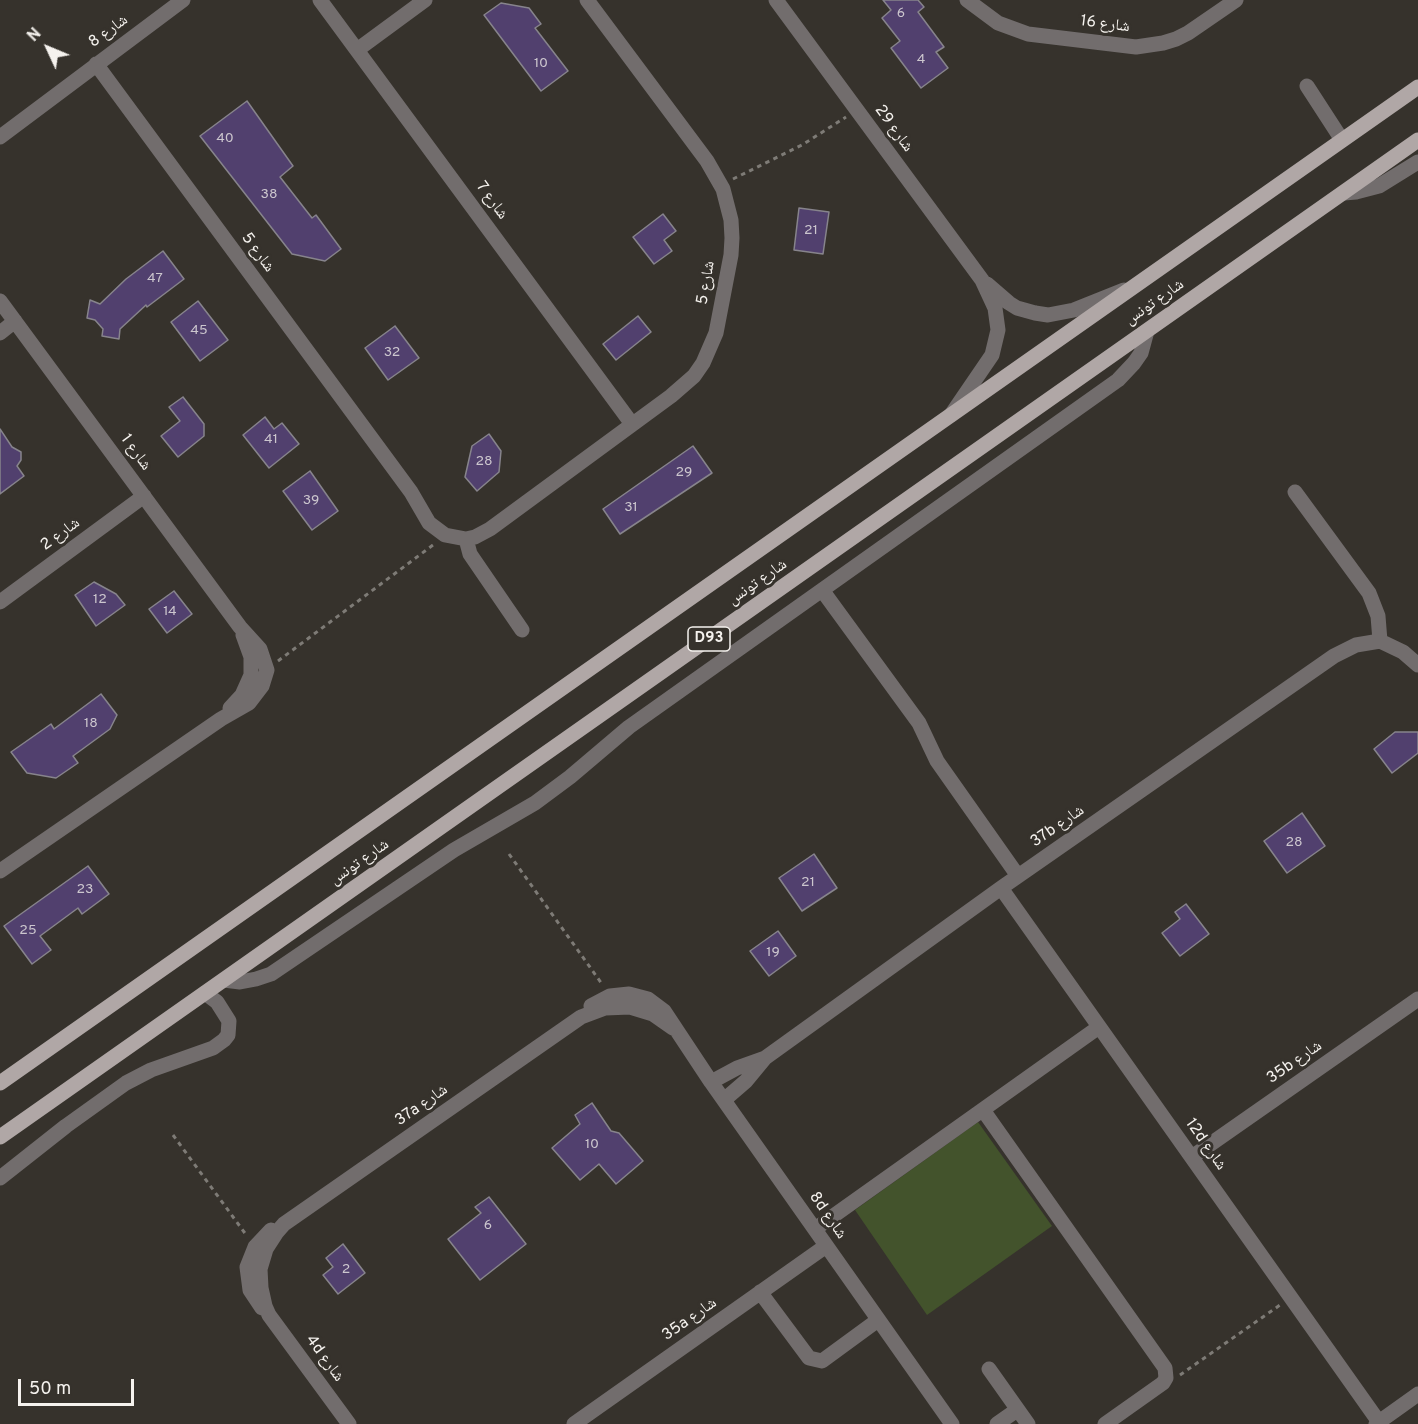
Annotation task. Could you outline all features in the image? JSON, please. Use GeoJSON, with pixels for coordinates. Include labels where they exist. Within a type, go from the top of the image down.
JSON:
{"type":"FeatureCollection","features":[{"type":"Feature","properties":{"kind":"main road","name":"شارع تونس"},"geometry":{"type":"LineString","coordinates":[[0,1083],[1418,87]]}},
{"type":"Feature","properties":{"kind":"main road","name":"شارع تونس"},"geometry":{"type":"LineString","coordinates":[[0,1137],[1418,140]]}},
{"type":"Feature","properties":{"kind":"main road"},"geometry":{"type":"LineString","coordinates":[[0,1147],[17,1125]]}},
{"type":"Feature","properties":{"kind":"street","name":"شارع 8"},"geometry":{"type":"LineString","coordinates":[[0,137],[183,0]]}},
{"type":"Feature","properties":{"kind":"street","name":"شارع 7"},"geometry":{"type":"LineString","coordinates":[[320,0],[632,424]]}},
{"type":"Feature","properties":{"kind":"street"},"geometry":{"type":"LineString","coordinates":[[357,50],[424,0]]}},
{"type":"Feature","properties":{"kind":"street","name":"شارع 5"},"geometry":{"type":"LineString","coordinates":[[466,539],[483,534],[671,396],[694,376],[713,343],[727,277],[732,238],[728,204],[707,161],[587,0]]}},
{"type":"Feature","properties":{"kind":"street","name":"شارع 29"},"geometry":{"type":"LineString","coordinates":[[776,0],[982,280],[995,309],[998,319],[997,338],[992,355],[951,415]]}},
{"type":"Feature","properties":{"kind":"street","name":"شارع 16"},"geometry":{"type":"LineString","coordinates":[[967,0],[998,23],[1028,34],[1136,47],[1176,39],[1235,0]]}},
{"type":"Feature","properties":{"kind":"street","name":"شارع 5"},"geometry":{"type":"LineString","coordinates":[[96,64],[411,492],[429,523],[434,529],[446,535]]}},
{"type":"Feature","properties":{"kind":"street"},"geometry":{"type":"LineString","coordinates":[[1307,86],[1342,140]]}},
{"type":"Feature","properties":{"kind":"street"},"geometry":{"type":"LineString","coordinates":[[1344,193],[1379,186],[1418,162]]}},
{"type":"Feature","properties":{"kind":"street","name":"شارع 29"},"geometry":{"type":"LineString","coordinates":[[982,280],[1017,308],[1048,315],[1074,310],[1135,286]]}},
{"type":"Feature","properties":{"kind":"street","name":"شارع 1"},"geometry":{"type":"LineString","coordinates":[[0,301],[240,627],[260,649],[267,670],[262,686],[254,698],[0,871]]}},
{"type":"Feature","properties":{"kind":"street"},"geometry":{"type":"LineString","coordinates":[[0,333],[15,321]]}},
{"type":"Feature","properties":{"kind":"street"},"geometry":{"type":"LineString","coordinates":[[224,980],[240,982],[256,980],[271,974],[454,850],[535,803],[629,727],[1118,380],[1141,353],[1147,331]]}},
{"type":"Feature","properties":{"kind":"street","name":"شارع 5"},"geometry":{"type":"LineString","coordinates":[[411,492],[440,520],[456,528],[473,527],[504,517]]}},
{"type":"Feature","properties":{"kind":"street"},"geometry":{"type":"LineString","coordinates":[[1295,492],[1369,593],[1378,616],[1380,641],[1403,652],[1418,665]]}},
{"type":"Feature","properties":{"kind":"street","name":"شارع 2"},"geometry":{"type":"LineString","coordinates":[[0,602],[144,496]]}},
{"type":"Feature","properties":{"kind":"street"},"geometry":{"type":"LineString","coordinates":[[446,535],[466,539],[470,555],[522,630]]}},
{"type":"Feature","properties":{"kind":"street"},"geometry":{"type":"LineString","coordinates":[[822,590],[919,723],[937,761],[1018,876]]}},
{"type":"Feature","properties":{"kind":"street","name":"شارع 1"},"geometry":{"type":"LineString","coordinates":[[221,719],[242,695],[251,675],[250,651],[240,627]]}},
{"type":"Feature","properties":{"kind":"street","name":"37b شارع"},"geometry":{"type":"LineString","coordinates":[[724,1100],[746,1081],[765,1058],[1018,876],[1334,656],[1356,645],[1380,641]]}},
{"type":"Feature","properties":{"kind":"street","name":"12d شارع"},"geometry":{"type":"LineString","coordinates":[[1001,888],[1378,1423]]}},
{"type":"Feature","properties":{"kind":"street"},"geometry":{"type":"LineString","coordinates":[[0,1178],[66,1126],[132,1080],[166,1064],[213,1048],[225,1040],[230,1028],[229,1021],[222,1008],[205,993]]}},
{"type":"Feature","properties":{"kind":"street","name":"37a شارع"},"geometry":{"type":"LineString","coordinates":[[254,1268],[255,1247],[270,1231],[284,1224],[581,1017],[594,1004],[610,996],[629,1000]]}},
{"type":"Feature","properties":{"kind":"street","name":"35b شارع"},"geometry":{"type":"LineString","coordinates":[[1192,1157],[1418,999]]}},
{"type":"Feature","properties":{"kind":"street","name":"37a شارع"},"geometry":{"type":"LineString","coordinates":[[581,1017],[629,1000]]}},
{"type":"Feature","properties":{"kind":"street","name":"8d شارع"},"geometry":{"type":"LineString","coordinates":[[629,1000],[674,1028],[952,1424]]}},
{"type":"Feature","properties":{"kind":"street"},"geometry":{"type":"LineString","coordinates":[[815,1229],[1099,1027]]}},
{"type":"Feature","properties":{"kind":"street","name":"37b شارع"},"geometry":{"type":"LineString","coordinates":[[711,1082],[737,1068],[765,1058]]}},
{"type":"Feature","properties":{"kind":"street"},"geometry":{"type":"LineString","coordinates":[[982,1110],[1165,1368],[1166,1378],[1160,1386],[1105,1424]]}},
{"type":"Feature","properties":{"kind":"street","name":"37a شارع"},"geometry":{"type":"LineString","coordinates":[[254,1268],[284,1224]]}},
{"type":"Feature","properties":{"kind":"street","name":"35a شارع"},"geometry":{"type":"LineString","coordinates":[[574,1424],[826,1246]]}},
{"type":"Feature","properties":{"kind":"street","name":"4d شارع"},"geometry":{"type":"LineString","coordinates":[[254,1268],[248,1283],[253,1298],[269,1315],[349,1424]]}},
{"type":"Feature","properties":{"kind":"street"},"geometry":{"type":"LineString","coordinates":[[760,1293],[809,1358],[822,1360],[878,1320]]}},
{"type":"Feature","properties":{"kind":"street"},"geometry":{"type":"LineString","coordinates":[[989,1369],[1028,1424]]}},
{"type":"Feature","properties":{"kind":"street"},"geometry":{"type":"LineString","coordinates":[[1378,1423],[1418,1394]]}},
{"type":"Feature","properties":{"kind":"street"},"geometry":{"type":"LineString","coordinates":[[997,1424],[1017,1410]]}},
{"type":"Feature","properties":{"kind":"path"},"geometry":{"type":"LineString","coordinates":[[720,184],[741,177],[802,145],[857,110]]}},
{"type":"Feature","properties":{"kind":"path"},"geometry":{"type":"LineString","coordinates":[[267,670],[446,535]]}},
{"type":"Feature","properties":{"kind":"path"},"geometry":{"type":"LineString","coordinates":[[509,854],[610,996]]}},
{"type":"Feature","properties":{"kind":"path"},"geometry":{"type":"LineString","coordinates":[[173,1136],[255,1247]]}},
{"type":"Feature","properties":{"kind":"path"},"geometry":{"type":"LineString","coordinates":[[1160,1386],[1177,1377],[1290,1298]]}},
{"type":"Feature","properties":{"kind":"green space"},"geometry":{"type":"Polygon","coordinates":[[[978,1122],[1052,1226],[927,1315],[855,1210],[978,1122]]]}},
{"type":"Feature","properties":{"kind":"building"},"geometry":{"type":"Polygon","coordinates":[[[883,0],[918,0],[924,7],[918,12],[944,47],[936,52],[948,68],[921,88],[891,48],[900,41],[882,18],[891,10],[883,0]]]}},
{"type":"Feature","properties":{"kind":"building"},"geometry":{"type":"Polygon","coordinates":[[[501,3],[529,8],[541,24],[535,28],[568,71],[541,91],[484,15],[501,3]]]}},
{"type":"Feature","properties":{"kind":"building"},"geometry":{"type":"Polygon","coordinates":[[[247,101],[293,166],[280,177],[312,218],[316,215],[341,249],[325,261],[292,254],[200,136],[247,101]]]}},
{"type":"Feature","properties":{"kind":"building"},"geometry":{"type":"Polygon","coordinates":[[[799,208],[829,212],[823,254],[794,250],[799,208]]]}},
{"type":"Feature","properties":{"kind":"building"},"geometry":{"type":"Polygon","coordinates":[[[663,214],[676,231],[664,240],[672,251],[654,264],[633,237],[663,214]]]}},
{"type":"Feature","properties":{"kind":"building"},"geometry":{"type":"Polygon","coordinates":[[[163,251],[184,279],[147,307],[146,305],[120,329],[119,339],[102,336],[103,329],[95,320],[87,318],[90,300],[100,304],[126,279],[163,251]]]}},
{"type":"Feature","properties":{"kind":"building"},"geometry":{"type":"Polygon","coordinates":[[[198,301],[228,340],[200,361],[171,322],[198,301]]]}},
{"type":"Feature","properties":{"kind":"building"},"geometry":{"type":"Polygon","coordinates":[[[638,316],[651,332],[616,360],[603,344],[638,316]]]}},
{"type":"Feature","properties":{"kind":"building"},"geometry":{"type":"Polygon","coordinates":[[[395,326],[419,358],[388,380],[365,348],[395,326]]]}},
{"type":"Feature","properties":{"kind":"building"},"geometry":{"type":"Polygon","coordinates":[[[183,397],[204,424],[204,436],[178,457],[161,436],[180,421],[169,407],[183,397]]]}},
{"type":"Feature","properties":{"kind":"building"},"geometry":{"type":"Polygon","coordinates":[[[265,417],[274,429],[282,423],[299,444],[269,468],[243,435],[265,417]]]}},
{"type":"Feature","properties":{"kind":"building"},"geometry":{"type":"Polygon","coordinates":[[[0,429],[12,447],[21,452],[21,460],[17,466],[24,476],[0,494],[0,429]]]}},
{"type":"Feature","properties":{"kind":"building"},"geometry":{"type":"Polygon","coordinates":[[[489,434],[501,451],[499,472],[477,491],[465,477],[472,446],[489,434]]]}},
{"type":"Feature","properties":{"kind":"building"},"geometry":{"type":"Polygon","coordinates":[[[693,446],[712,473],[620,534],[603,509],[693,446]]]}},
{"type":"Feature","properties":{"kind":"building"},"geometry":{"type":"Polygon","coordinates":[[[310,471],[338,511],[312,530],[283,491],[310,471]]]}},
{"type":"Feature","properties":{"kind":"building"},"geometry":{"type":"Polygon","coordinates":[[[94,582],[116,594],[125,605],[96,626],[75,595],[94,582]]]}},
{"type":"Feature","properties":{"kind":"building"},"geometry":{"type":"Polygon","coordinates":[[[174,591],[192,614],[167,633],[149,609],[174,591]]]}},
{"type":"Feature","properties":{"kind":"building"},"geometry":{"type":"Polygon","coordinates":[[[101,694],[117,715],[110,729],[73,756],[78,763],[56,778],[27,773],[11,752],[51,724],[54,729],[101,694]]]}},
{"type":"Feature","properties":{"kind":"building"},"geometry":{"type":"Polygon","coordinates":[[[1395,732],[1418,732],[1418,753],[1392,773],[1374,749],[1395,732]]]}},
{"type":"Feature","properties":{"kind":"building"},"geometry":{"type":"Polygon","coordinates":[[[1302,813],[1325,846],[1287,873],[1264,841],[1302,813]]]}},
{"type":"Feature","properties":{"kind":"building"},"geometry":{"type":"Polygon","coordinates":[[[814,854],[837,888],[802,911],[779,878],[814,854]]]}},
{"type":"Feature","properties":{"kind":"building"},"geometry":{"type":"Polygon","coordinates":[[[88,866],[109,894],[82,914],[78,908],[40,936],[51,950],[32,964],[4,926],[88,866]]]}},
{"type":"Feature","properties":{"kind":"building"},"geometry":{"type":"Polygon","coordinates":[[[1186,904],[1209,934],[1180,956],[1162,933],[1180,919],[1175,912],[1186,904]]]}},
{"type":"Feature","properties":{"kind":"building"},"geometry":{"type":"Polygon","coordinates":[[[778,931],[796,956],[769,976],[750,951],[778,931]]]}},
{"type":"Feature","properties":{"kind":"building"},"geometry":{"type":"Polygon","coordinates":[[[592,1103],[611,1131],[619,1133],[643,1161],[616,1184],[599,1164],[580,1180],[552,1148],[580,1124],[575,1115],[592,1103]]]}},
{"type":"Feature","properties":{"kind":"building"},"geometry":{"type":"Polygon","coordinates":[[[489,1197],[526,1244],[480,1280],[448,1239],[481,1213],[475,1207],[489,1197]]]}},
{"type":"Feature","properties":{"kind":"building"},"geometry":{"type":"Polygon","coordinates":[[[343,1244],[365,1273],[338,1294],[323,1275],[333,1267],[326,1258],[343,1244]]]}}]}
